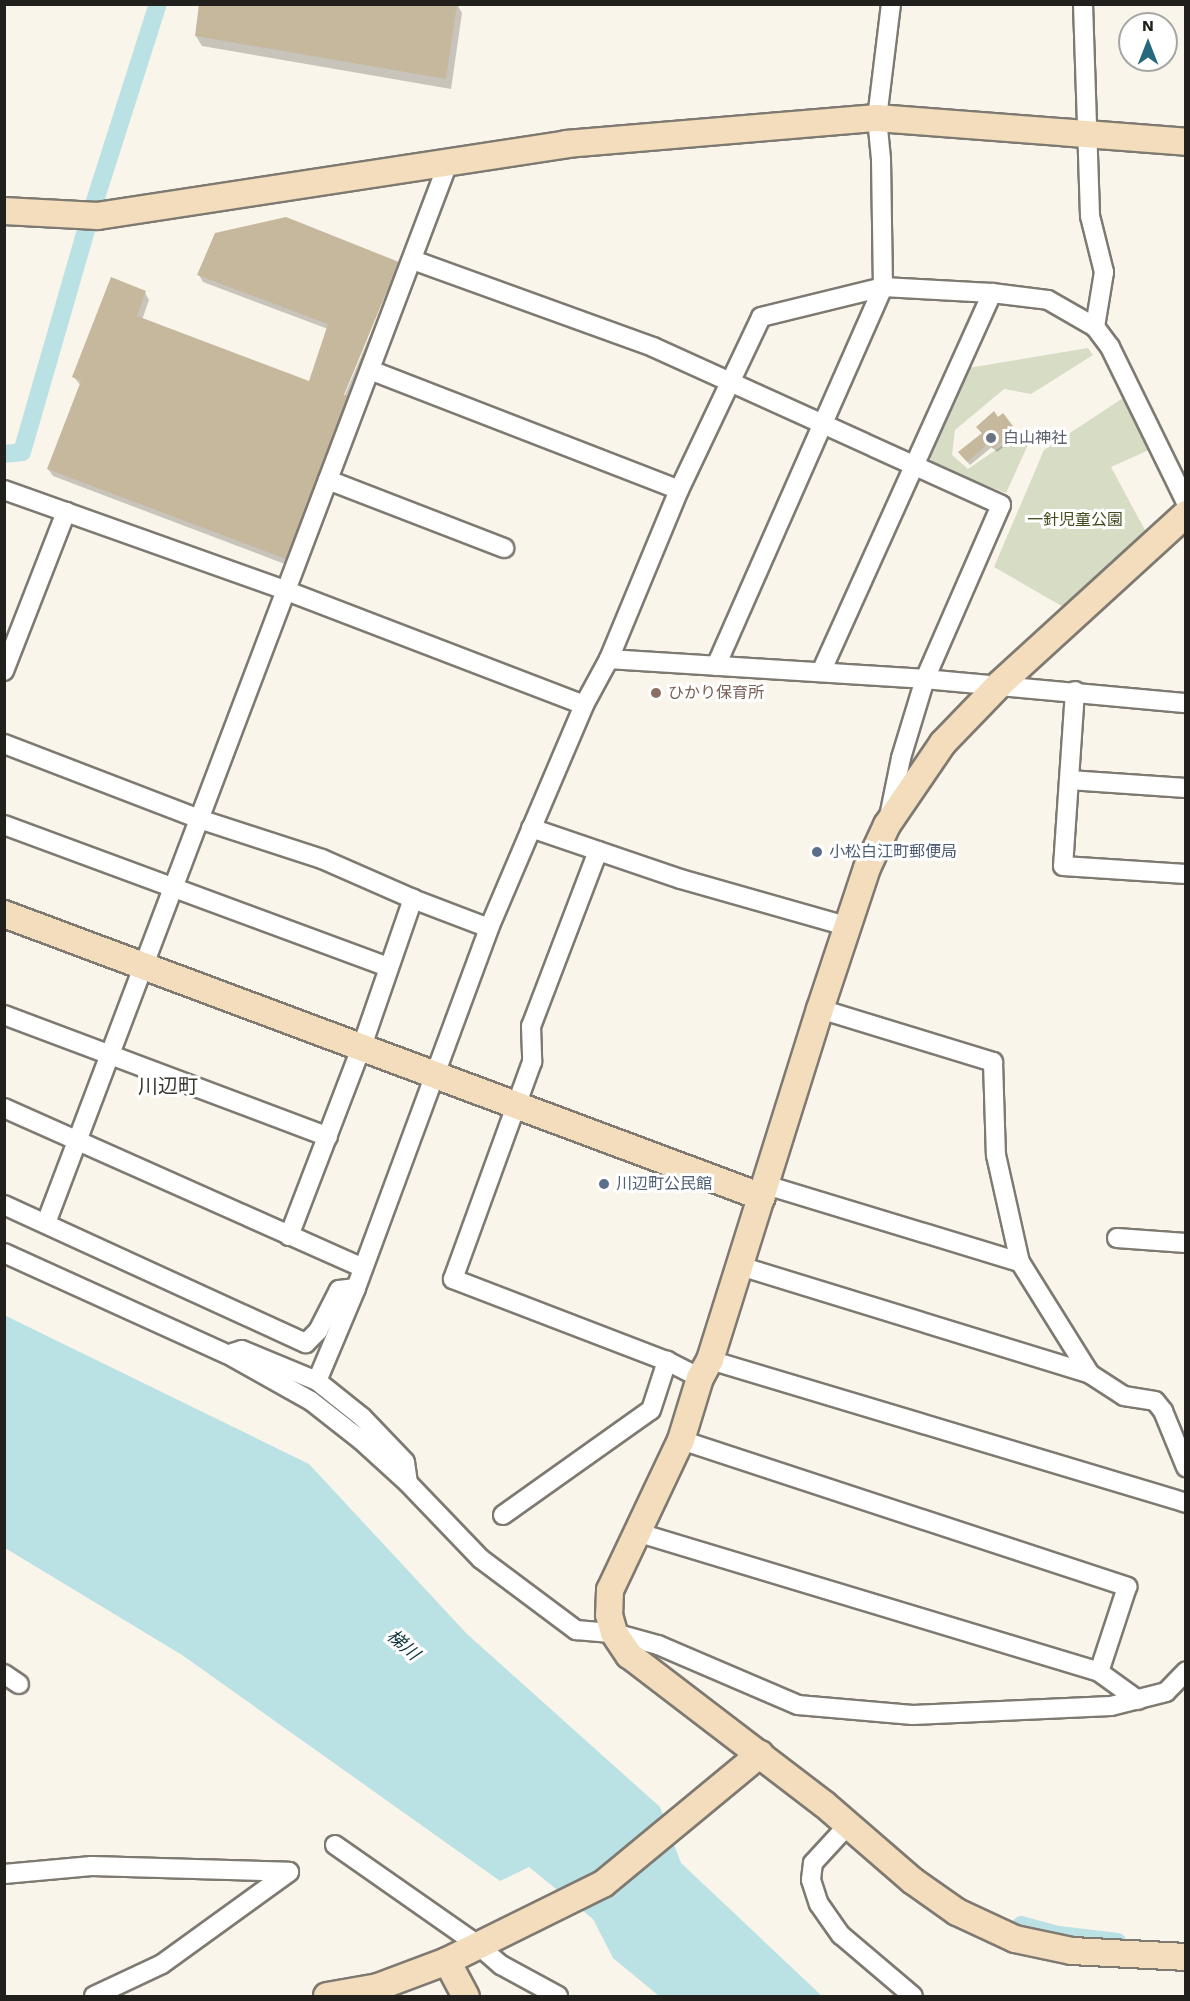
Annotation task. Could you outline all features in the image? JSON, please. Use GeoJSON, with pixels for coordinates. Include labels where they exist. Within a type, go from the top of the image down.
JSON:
{"type":"FeatureCollection","features":[{"type":"Feature","properties":{"kind":"street"},"geometry":{"type":"LineString","coordinates":[[716,666],[883,287],[878,118],[891,4]]}},
{"type":"Feature","properties":{"kind":"street"},"geometry":{"type":"LineString","coordinates":[[1083,4],[1090,216],[1104,272],[1095,327]]}},
{"type":"Feature","properties":{"kind":"street"},"geometry":{"type":"LineString","coordinates":[[4,211],[98,216],[308,182],[448,164],[566,144],[878,118],[1185,142]]}},
{"type":"Feature","properties":{"kind":"street"},"geometry":{"type":"LineString","coordinates":[[46,1223],[448,164]]}},
{"type":"Feature","properties":{"kind":"street"},"geometry":{"type":"LineString","coordinates":[[413,260],[653,347],[1001,505],[925,679],[901,758],[887,825]]}},
{"type":"Feature","properties":{"kind":"street"},"geometry":{"type":"LineString","coordinates":[[317,1382],[356,1288],[489,928],[584,705],[609,659],[680,490],[761,317],[883,287],[992,293],[1048,300],[1095,327],[1110,347],[1185,502]]}},
{"type":"Feature","properties":{"kind":"street"},"geometry":{"type":"LineString","coordinates":[[821,672],[992,293]]}},
{"type":"Feature","properties":{"kind":"street"},"geometry":{"type":"LineString","coordinates":[[370,370],[680,490]]}},
{"type":"Feature","properties":{"kind":"street"},"geometry":{"type":"LineString","coordinates":[[328,480],[504,548]]}},
{"type":"Feature","properties":{"kind":"street"},"geometry":{"type":"LineString","coordinates":[[4,490],[287,591],[584,705]]}},
{"type":"Feature","properties":{"kind":"street"},"geometry":{"type":"LineString","coordinates":[[4,671],[66,512]]}},
{"type":"Feature","properties":{"kind":"street"},"geometry":{"type":"LineString","coordinates":[[1185,514],[999,685],[943,743],[887,825],[867,868],[820,1009],[740,1266],[681,1440],[610,1590],[609,1616],[614,1633],[629,1654],[760,1754],[913,1881],[957,1912],[1015,1939],[1072,1951],[1185,1957]]}},
{"type":"Feature","properties":{"kind":"street"},"geometry":{"type":"LineString","coordinates":[[609,659],[925,679],[1076,691],[1185,703]]}},
{"type":"Feature","properties":{"kind":"street"},"geometry":{"type":"LineString","coordinates":[[1076,691],[1064,866],[1185,874]]}},
{"type":"Feature","properties":{"kind":"street"},"geometry":{"type":"LineString","coordinates":[[4,744],[199,819],[322,859],[413,899],[489,928]]}},
{"type":"Feature","properties":{"kind":"street"},"geometry":{"type":"LineString","coordinates":[[1069,780],[1185,788]]}},
{"type":"Feature","properties":{"kind":"street"},"geometry":{"type":"LineString","coordinates":[[4,825],[387,967]]}},
{"type":"Feature","properties":{"kind":"street"},"geometry":{"type":"LineString","coordinates":[[531,828],[681,879],[849,927]]}},
{"type":"Feature","properties":{"kind":"street"},"geometry":{"type":"LineString","coordinates":[[598,851],[585,877],[531,1026],[532,1062],[453,1280],[667,1361],[705,1369],[1185,1503]]}},
{"type":"Feature","properties":{"kind":"street"},"geometry":{"type":"LineString","coordinates":[[289,1236],[362,1046],[387,967],[413,899]]}},
{"type":"Feature","properties":{"kind":"street"},"geometry":{"type":"LineString","coordinates":[[4,914],[362,1046],[517,1107],[764,1191],[1020,1262]]}},
{"type":"Feature","properties":{"kind":"street"},"geometry":{"type":"LineString","coordinates":[[820,1009],[993,1062],[996,1155],[1020,1262],[1090,1374]]}},
{"type":"Feature","properties":{"kind":"street"},"geometry":{"type":"LineString","coordinates":[[4,1015],[328,1137]]}},
{"type":"Feature","properties":{"kind":"street"},"geometry":{"type":"LineString","coordinates":[[4,1108],[363,1269]]}},
{"type":"Feature","properties":{"kind":"street"},"geometry":{"type":"LineString","coordinates":[[4,1205],[306,1343],[318,1331],[339,1290],[356,1288]]}},
{"type":"Feature","properties":{"kind":"street"},"geometry":{"type":"LineString","coordinates":[[1117,1238],[1185,1243]]}},
{"type":"Feature","properties":{"kind":"street"},"geometry":{"type":"LineString","coordinates":[[4,1253],[227,1354],[311,1401],[362,1440],[408,1483],[481,1559],[576,1630],[614,1633],[658,1645],[798,1705],[913,1715],[1101,1706],[1138,1700],[1166,1692],[1185,1671]]}},
{"type":"Feature","properties":{"kind":"street"},"geometry":{"type":"LineString","coordinates":[[740,1266],[1090,1374],[1124,1396],[1155,1401],[1163,1412],[1185,1467]]}},
{"type":"Feature","properties":{"kind":"street"},"geometry":{"type":"LineString","coordinates":[[227,1354],[242,1350],[317,1382],[362,1417],[405,1462],[408,1483]]}},
{"type":"Feature","properties":{"kind":"street"},"geometry":{"type":"LineString","coordinates":[[503,1515],[651,1410],[667,1361]]}},
{"type":"Feature","properties":{"kind":"street"},"geometry":{"type":"LineString","coordinates":[[681,1440],[1127,1587],[1099,1672]]}},
{"type":"Feature","properties":{"kind":"street"},"geometry":{"type":"LineString","coordinates":[[636,1532],[1099,1672],[1138,1700]]}},
{"type":"Feature","properties":{"kind":"street"},"geometry":{"type":"LineString","coordinates":[[327,1996],[378,1987],[447,1961],[603,1884],[739,1774],[760,1754]]}},
{"type":"Feature","properties":{"kind":"street"},"geometry":{"type":"LineString","coordinates":[[848,1825],[813,1863],[811,1880],[819,1904],[842,1935],[913,1996]]}},
{"type":"Feature","properties":{"kind":"street"},"geometry":{"type":"LineString","coordinates":[[335,1845],[487,1942],[501,1965],[558,1996]]}},
{"type":"Feature","properties":{"kind":"street"},"geometry":{"type":"LineString","coordinates":[[4,1874],[92,1866],[289,1872],[162,1964],[94,1996]]}},
{"type":"Feature","properties":{"kind":"street"},"geometry":{"type":"LineString","coordinates":[[447,1961],[466,1996]]}},
{"type":"Feature","properties":{"kind":"green space"},"geometry":{"type":"Polygon","coordinates":[[[1088,348],[1093,355],[1031,394],[1004,389],[955,430],[952,455],[968,469],[1026,429],[1032,436],[1006,493],[933,464],[927,451],[968,368],[1088,348]]]}},
{"type":"Feature","properties":{"kind":"green space","name":"一針児童公園"},"geometry":{"type":"Polygon","coordinates":[[[1123,398],[1151,449],[1111,467],[1146,532],[1065,608],[994,567],[1044,450],[1123,398]]]}},
{"type":"Feature","properties":{"kind":"water","name":"梯川"},"geometry":{"type":"Polygon","coordinates":[[[4,1315],[309,1464],[467,1634],[660,1807],[681,1863],[822,1996],[659,1996],[613,1958],[593,1919],[529,1867],[500,1881],[182,1655],[5,1548],[4,1315]]]}},
{"type":"Feature","properties":{"kind":"building"},"geometry":{"type":"Polygon","coordinates":[[[199,4],[457,4],[446,79],[195,36],[199,4]]]}},
{"type":"Feature","properties":{"kind":"building"},"geometry":{"type":"Polygon","coordinates":[[[286,217],[399,262],[344,395],[348,396],[286,559],[47,469],[81,381],[72,377],[111,277],[146,291],[137,316],[309,381],[328,324],[197,275],[215,233],[286,217]]]}},
{"type":"Feature","properties":{"kind":"building","name":"白山神社"},"geometry":{"type":"Polygon","coordinates":[[[994,411],[998,417],[1003,413],[1013,426],[1009,429],[1013,433],[993,449],[989,443],[967,462],[958,452],[982,433],[976,427],[994,411]]]}},
{"type":"Feature","properties":{"kind":"waterway"},"geometry":{"type":"LineString","coordinates":[[94,204],[158,4]]}},
{"type":"Feature","properties":{"kind":"waterway"},"geometry":{"type":"LineString","coordinates":[[4,454],[22,452],[88,224]]}},
{"type":"Feature","properties":{"kind":"waterway"},"geometry":{"type":"LineString","coordinates":[[1021,1925],[1059,1935],[1118,1942]]}},
{"type":"Feature","properties":{"kind":"place","name":"白山神社"},"geometry":{"type":"Point","coordinates":[991,438]}},
{"type":"Feature","properties":{"kind":"place","name":"ひかり保育所"},"geometry":{"type":"Point","coordinates":[656,693]}},
{"type":"Feature","properties":{"kind":"place","name":"小松白江町郵便局"},"geometry":{"type":"Point","coordinates":[817,852]}},
{"type":"Feature","properties":{"kind":"place","name":"川辺町公民館"},"geometry":{"type":"Point","coordinates":[604,1184]}},
{"type":"Feature","properties":{"kind":"district","name":"川辺町"},"geometry":{"type":"Point","coordinates":[168,1086]}}]}
